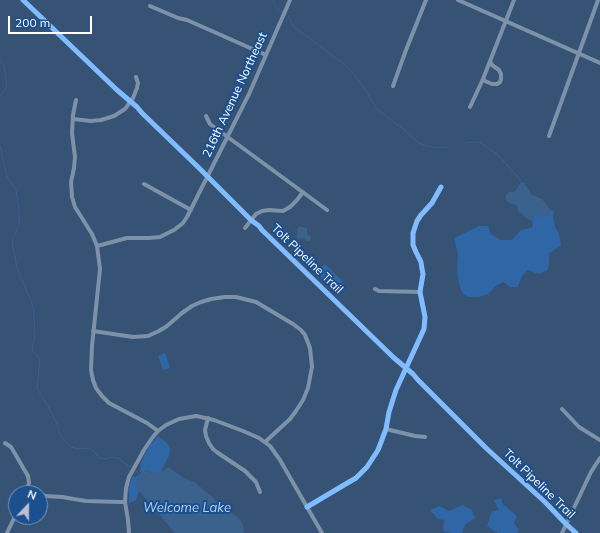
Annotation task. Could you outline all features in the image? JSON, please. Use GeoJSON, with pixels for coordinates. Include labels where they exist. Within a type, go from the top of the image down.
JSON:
{"type":"FeatureCollection","features":[{"type":"Feature","properties":{"kind":"street","name":"216th Avenue Northeast"},"geometry":{"type":"LineString","coordinates":[[97,246],[127,238],[149,238],[165,235],[178,227],[187,217],[249,94],[290,0]]}},
{"type":"Feature","properties":{"kind":"street"},"geometry":{"type":"LineString","coordinates":[[393,86],[426,0]]}},
{"type":"Feature","properties":{"kind":"street"},"geometry":{"type":"LineString","coordinates":[[458,0],[600,63]]}},
{"type":"Feature","properties":{"kind":"street"},"geometry":{"type":"LineString","coordinates":[[470,107],[514,0]]}},
{"type":"Feature","properties":{"kind":"street"},"geometry":{"type":"LineString","coordinates":[[549,136],[598,0]]}},
{"type":"Feature","properties":{"kind":"street"},"geometry":{"type":"LineString","coordinates":[[150,6],[178,18],[187,20],[266,55]]}},
{"type":"Feature","properties":{"kind":"street"},"geometry":{"type":"LineString","coordinates":[[483,78],[485,81],[492,84],[497,84],[500,82],[500,70],[492,65],[490,61]]}},
{"type":"Feature","properties":{"kind":"street"},"geometry":{"type":"LineString","coordinates":[[73,119],[92,121],[114,116],[133,98],[138,83],[136,77]]}},
{"type":"Feature","properties":{"kind":"street"},"geometry":{"type":"LineString","coordinates":[[76,100],[72,133],[75,157],[71,182],[72,197],[75,207],[92,234],[97,246],[100,269],[91,359],[93,380],[96,388],[111,404],[158,431]]}},
{"type":"Feature","properties":{"kind":"street"},"geometry":{"type":"LineString","coordinates":[[206,116],[210,124],[327,210]]}},
{"type":"Feature","properties":{"kind":"street"},"geometry":{"type":"LineString","coordinates":[[144,184],[191,210]]}},
{"type":"Feature","properties":{"kind":"street"},"geometry":{"type":"LineString","coordinates":[[307,507],[356,478],[367,467],[378,450],[386,428],[396,390],[424,329],[425,317],[420,292],[423,274],[421,262],[414,245],[414,228],[421,215],[432,203],[440,187]]}},
{"type":"Feature","properties":{"kind":"street"},"geometry":{"type":"LineString","coordinates":[[244,228],[256,214],[262,211],[283,211],[290,207],[303,192]]}},
{"type":"Feature","properties":{"kind":"street"},"geometry":{"type":"LineString","coordinates":[[375,289],[379,291],[420,292]]}},
{"type":"Feature","properties":{"kind":"street"},"geometry":{"type":"LineString","coordinates":[[93,331],[133,337],[148,336],[167,326],[192,306],[211,298],[225,296],[236,297],[258,304],[298,327],[307,340],[311,353],[312,367],[308,388],[303,400],[290,419],[266,442]]}},
{"type":"Feature","properties":{"kind":"street"},"geometry":{"type":"LineString","coordinates":[[562,409],[579,427],[600,440]]}},
{"type":"Feature","properties":{"kind":"street"},"geometry":{"type":"LineString","coordinates":[[129,533],[125,502],[127,485],[132,473],[147,445],[158,431],[170,422],[191,416],[208,418],[250,434],[266,442],[277,455],[321,533]]}},
{"type":"Feature","properties":{"kind":"street"},"geometry":{"type":"LineString","coordinates":[[208,418],[205,430],[208,443],[218,453],[245,471],[256,482],[260,492]]}},
{"type":"Feature","properties":{"kind":"street"},"geometry":{"type":"LineString","coordinates":[[386,428],[424,437]]}},
{"type":"Feature","properties":{"kind":"street"},"geometry":{"type":"LineString","coordinates":[[5,444],[11,447],[28,476],[28,485]]}},
{"type":"Feature","properties":{"kind":"street"},"geometry":{"type":"LineString","coordinates":[[562,533],[591,472],[600,458]]}},
{"type":"Feature","properties":{"kind":"street"},"geometry":{"type":"LineString","coordinates":[[48,496],[86,501],[125,502]]}},
{"type":"Feature","properties":{"kind":"shaded area"},"geometry":{"type":"Polygon","coordinates":[[[551,210],[554,211],[553,218],[556,229],[559,233],[561,245],[549,254],[549,266],[547,271],[538,274],[528,270],[522,276],[518,287],[510,287],[503,282],[496,286],[488,294],[479,297],[469,297],[464,295],[458,279],[458,254],[454,238],[479,226],[488,226],[491,234],[501,240],[512,240],[521,230],[533,227],[533,214],[547,216],[551,210]]]}},
{"type":"Feature","properties":{"kind":"shaded area"},"geometry":{"type":"Polygon","coordinates":[[[325,264],[343,282],[335,290],[317,273],[325,264]]]}},
{"type":"Feature","properties":{"kind":"shaded area"},"geometry":{"type":"Polygon","coordinates":[[[165,353],[170,368],[163,370],[158,356],[165,353]]]}},
{"type":"Feature","properties":{"kind":"shaded area"},"geometry":{"type":"Polygon","coordinates":[[[158,436],[167,443],[170,448],[169,456],[160,473],[157,474],[146,471],[142,473],[139,471],[141,468],[140,465],[150,445],[158,436]]]}},
{"type":"Feature","properties":{"kind":"shaded area"},"geometry":{"type":"Polygon","coordinates":[[[138,475],[136,485],[139,491],[136,500],[129,503],[129,485],[133,476],[136,477],[138,475]]]}},
{"type":"Feature","properties":{"kind":"shaded area"},"geometry":{"type":"Polygon","coordinates":[[[501,498],[503,504],[517,516],[514,523],[519,530],[517,533],[498,533],[487,526],[492,511],[499,510],[494,500],[501,498]]]}},
{"type":"Feature","properties":{"kind":"shaded area"},"geometry":{"type":"Polygon","coordinates":[[[463,505],[472,510],[475,518],[465,525],[462,533],[443,531],[444,520],[438,519],[430,510],[440,506],[449,511],[463,505]]]}},
{"type":"Feature","properties":{"kind":"water"},"geometry":{"type":"Polygon","coordinates":[[[521,182],[524,183],[532,195],[542,199],[551,210],[547,216],[544,218],[533,214],[534,218],[532,221],[518,211],[517,206],[507,202],[506,195],[509,192],[516,190],[521,182]]]}},
{"type":"Feature","properties":{"kind":"water"},"geometry":{"type":"Polygon","coordinates":[[[299,226],[307,228],[307,233],[311,238],[310,241],[307,241],[304,238],[298,239],[296,236],[298,234],[297,229],[299,226]]]}},
{"type":"Feature","properties":{"kind":"water","name":"Welcome Lake"},"geometry":{"type":"Polygon","coordinates":[[[168,468],[185,479],[195,482],[223,507],[240,519],[243,525],[244,533],[175,533],[139,491],[136,485],[140,474],[145,471],[157,474],[168,468]]]}},
{"type":"Feature","properties":{"kind":"waterway"},"geometry":{"type":"LineString","coordinates":[[273,0],[274,5],[279,11]]}},
{"type":"Feature","properties":{"kind":"waterway"},"geometry":{"type":"LineString","coordinates":[[288,15],[293,26],[345,65],[359,80],[377,109],[419,143],[435,148],[448,147]]}},
{"type":"Feature","properties":{"kind":"waterway"},"geometry":{"type":"LineString","coordinates":[[0,61],[4,65],[7,87],[0,97]]}},
{"type":"Feature","properties":{"kind":"waterway"},"geometry":{"type":"LineString","coordinates":[[465,143],[478,142],[496,153],[521,182]]}},
{"type":"Feature","properties":{"kind":"waterway"},"geometry":{"type":"LineString","coordinates":[[0,145],[7,176],[16,190],[19,225],[12,241],[17,268],[33,306],[35,333],[32,350],[40,359],[37,388],[54,417],[61,436],[71,447],[77,449],[90,448],[99,458],[118,458],[132,468]]}},
{"type":"Feature","properties":{"kind":"waterway"},"geometry":{"type":"LineString","coordinates":[[135,470],[140,474]]}},
{"type":"Feature","properties":{"kind":"cycle path","name":"Tolt Pipeline Trail"},"geometry":{"type":"LineString","coordinates":[[23,0],[117,90],[137,107],[251,220],[259,226],[393,357],[413,374],[486,448],[545,502],[576,533]]}},
{"type":"Feature","properties":{"kind":"cycle path"},"geometry":{"type":"LineString","coordinates":[[307,507],[356,478],[367,467],[378,450],[386,429],[389,412],[396,390],[424,329],[425,317],[420,292],[423,274],[421,262],[413,245],[413,233],[417,221],[432,203],[441,187]]}}]}
